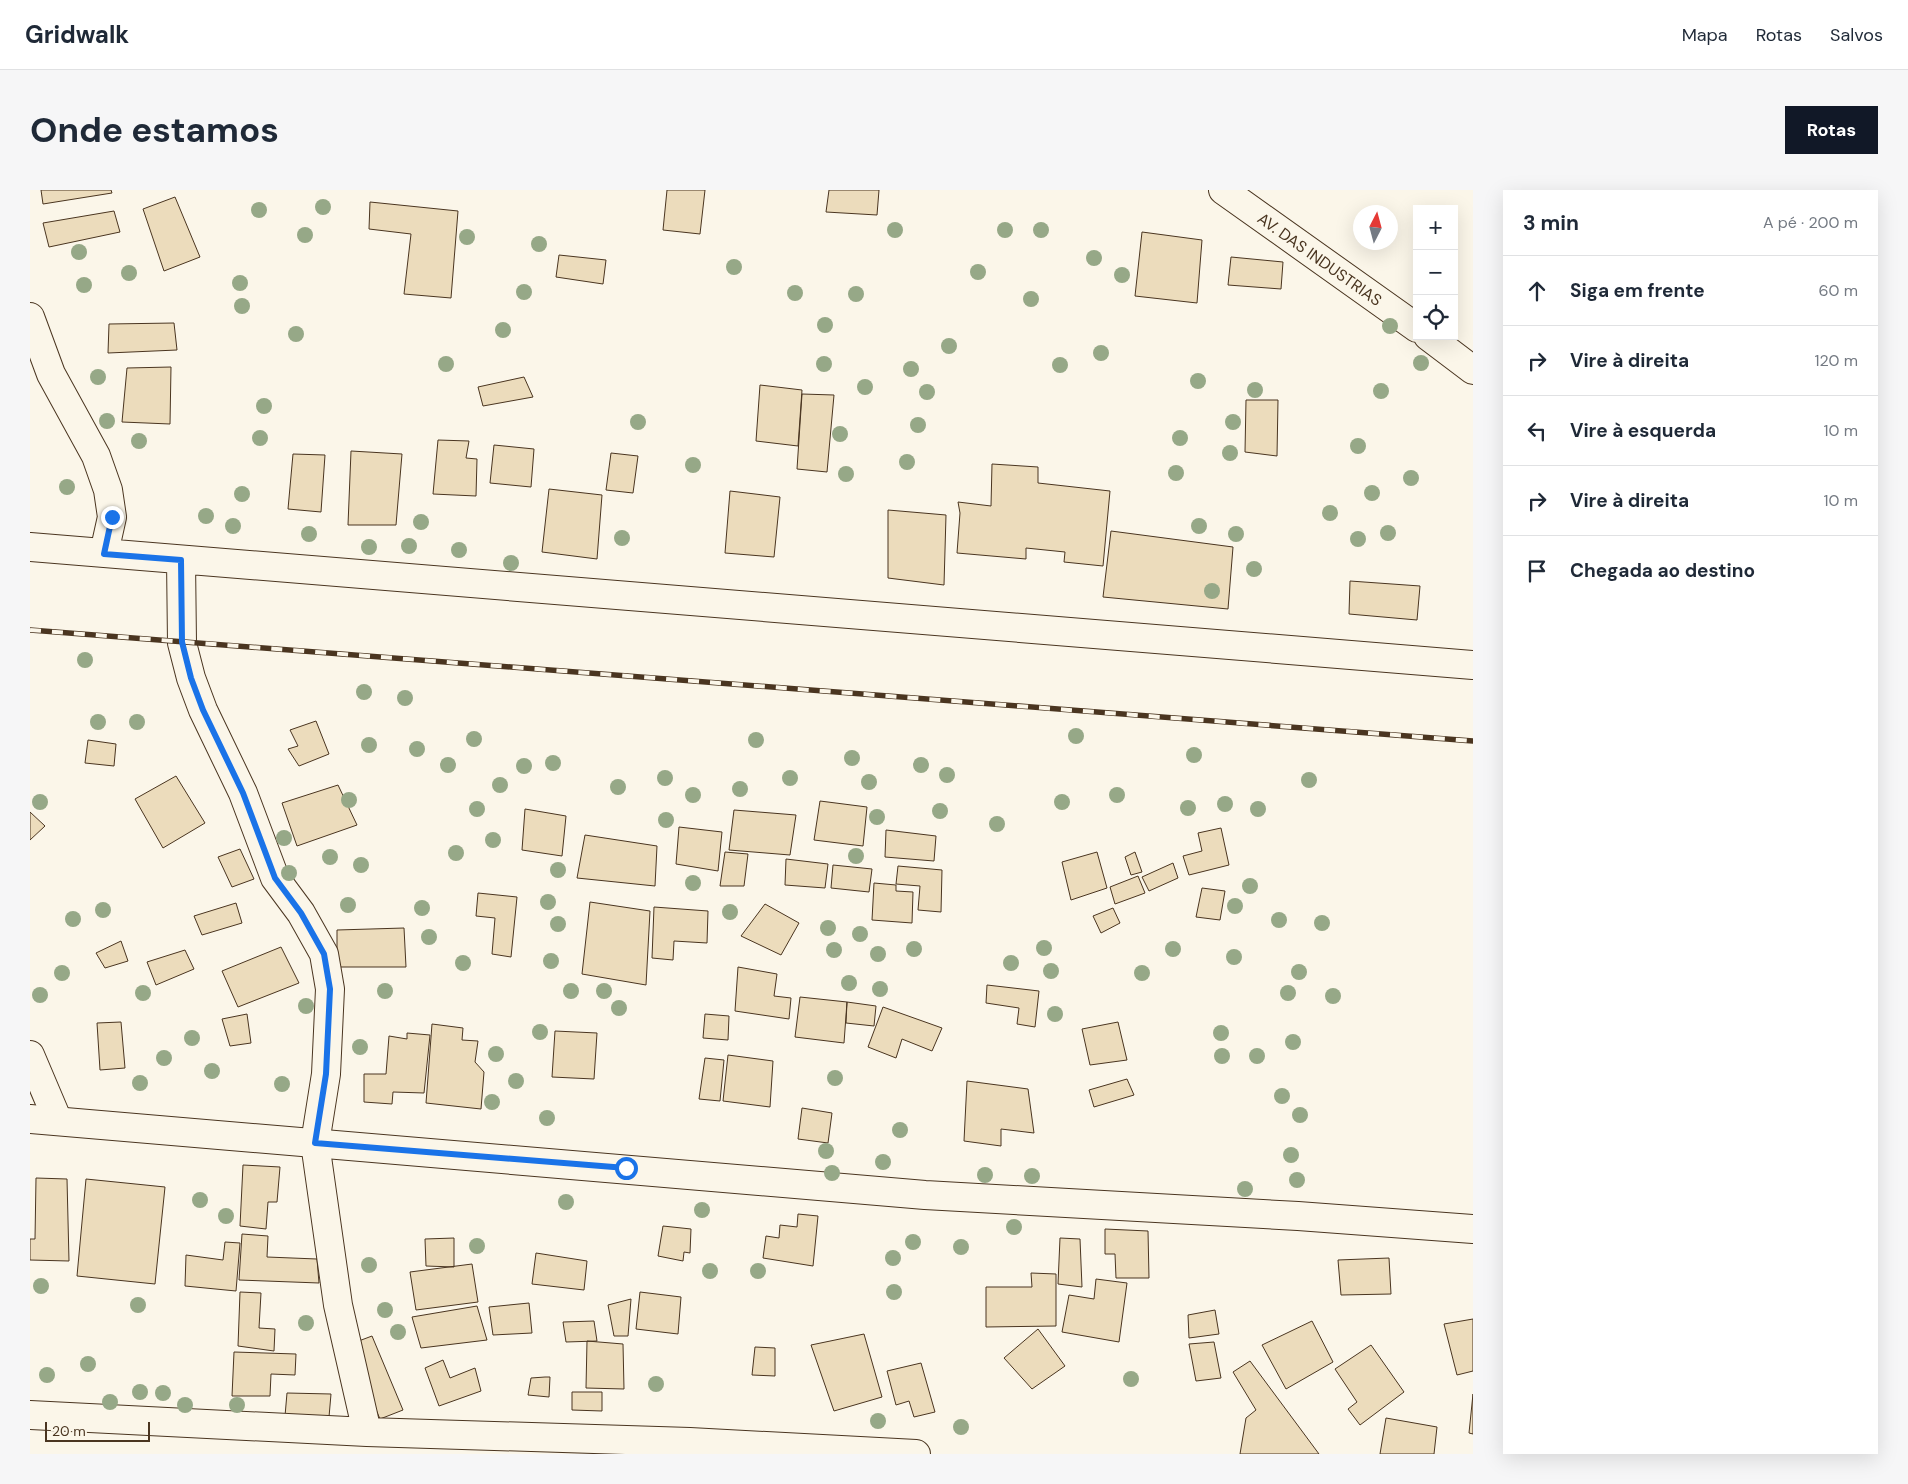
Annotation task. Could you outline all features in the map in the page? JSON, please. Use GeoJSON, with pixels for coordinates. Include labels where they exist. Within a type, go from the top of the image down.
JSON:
{"type":"FeatureCollection","features":[{"type":"Feature","properties":{"kind":"street","name":"AV. DAS INDUSTRIAS"},"geometry":{"type":"LineString","coordinates":[[1223,190],[1413,325]]}},
{"type":"Feature","properties":{"kind":"street"},"geometry":{"type":"LineString","coordinates":[[30,317],[40,373],[96,456],[108,490],[112,517],[104,554]]}},
{"type":"Feature","properties":{"kind":"street"},"geometry":{"type":"LineString","coordinates":[[1433,340],[1473,370]]}},
{"type":"Feature","properties":{"kind":"street"},"geometry":{"type":"LineString","coordinates":[[30,547],[1473,666]]}},
{"type":"Feature","properties":{"kind":"street"},"geometry":{"type":"LineString","coordinates":[[181,560],[182,642],[191,678],[203,710],[243,793],[275,878],[301,913],[324,954],[330,989],[327,1055],[315,1143],[337,1296],[366,1432]]}},
{"type":"Feature","properties":{"kind":"street"},"geometry":{"type":"LineString","coordinates":[[30,1055],[58,1121]]}},
{"type":"Feature","properties":{"kind":"street"},"geometry":{"type":"LineString","coordinates":[[30,1119],[925,1195],[1473,1229]]}},
{"type":"Feature","properties":{"kind":"street"},"geometry":{"type":"LineString","coordinates":[[30,1415],[366,1432],[690,1442],[916,1454]]}},
{"type":"Feature","properties":{"kind":"building"},"geometry":{"type":"Polygon","coordinates":[[[41,190],[111,190],[112,193],[43,204],[41,190]]]}},
{"type":"Feature","properties":{"kind":"building"},"geometry":{"type":"Polygon","coordinates":[[[667,190],[705,190],[700,234],[663,230],[667,190]]]}},
{"type":"Feature","properties":{"kind":"building"},"geometry":{"type":"Polygon","coordinates":[[[829,190],[879,190],[877,215],[826,212],[829,190]]]}},
{"type":"Feature","properties":{"kind":"building"},"geometry":{"type":"Polygon","coordinates":[[[175,197],[200,257],[164,271],[143,209],[175,197]]]}},
{"type":"Feature","properties":{"kind":"building"},"geometry":{"type":"Polygon","coordinates":[[[370,202],[458,211],[451,298],[404,294],[411,234],[369,229],[370,202]]]}},
{"type":"Feature","properties":{"kind":"building"},"geometry":{"type":"Polygon","coordinates":[[[114,211],[120,232],[49,247],[43,223],[114,211]]]}},
{"type":"Feature","properties":{"kind":"building"},"geometry":{"type":"Polygon","coordinates":[[[1142,232],[1202,240],[1197,303],[1135,296],[1142,232]]]}},
{"type":"Feature","properties":{"kind":"building"},"geometry":{"type":"Polygon","coordinates":[[[559,255],[606,260],[603,284],[556,277],[559,255]]]}},
{"type":"Feature","properties":{"kind":"building"},"geometry":{"type":"Polygon","coordinates":[[[1231,257],[1283,262],[1281,289],[1228,285],[1231,257]]]}},
{"type":"Feature","properties":{"kind":"building"},"geometry":{"type":"Polygon","coordinates":[[[174,323],[177,350],[108,353],[109,324],[174,323]]]}},
{"type":"Feature","properties":{"kind":"building"},"geometry":{"type":"Polygon","coordinates":[[[171,367],[170,424],[122,422],[127,368],[171,367]]]}},
{"type":"Feature","properties":{"kind":"building"},"geometry":{"type":"Polygon","coordinates":[[[524,377],[533,397],[483,406],[478,387],[524,377]]]}},
{"type":"Feature","properties":{"kind":"building"},"geometry":{"type":"Polygon","coordinates":[[[760,385],[802,390],[798,446],[756,441],[760,385]]]}},
{"type":"Feature","properties":{"kind":"building"},"geometry":{"type":"Polygon","coordinates":[[[802,394],[834,395],[827,472],[797,469],[802,394]]]}},
{"type":"Feature","properties":{"kind":"building"},"geometry":{"type":"Polygon","coordinates":[[[1246,400],[1278,400],[1277,456],[1245,452],[1246,400]]]}},
{"type":"Feature","properties":{"kind":"building"},"geometry":{"type":"Polygon","coordinates":[[[438,440],[469,441],[466,458],[477,459],[476,496],[433,494],[438,440]]]}},
{"type":"Feature","properties":{"kind":"building"},"geometry":{"type":"Polygon","coordinates":[[[494,445],[534,449],[531,487],[490,483],[494,445]]]}},
{"type":"Feature","properties":{"kind":"building"},"geometry":{"type":"Polygon","coordinates":[[[351,451],[402,454],[396,525],[348,525],[351,451]]]}},
{"type":"Feature","properties":{"kind":"building"},"geometry":{"type":"Polygon","coordinates":[[[611,453],[638,456],[633,493],[606,490],[611,453]]]}},
{"type":"Feature","properties":{"kind":"building"},"geometry":{"type":"Polygon","coordinates":[[[293,454],[325,455],[321,512],[288,509],[293,454]]]}},
{"type":"Feature","properties":{"kind":"building"},"geometry":{"type":"Polygon","coordinates":[[[992,464],[1038,467],[1038,483],[1110,491],[1103,566],[1064,562],[1065,552],[1026,548],[1026,559],[957,553],[960,513],[958,502],[991,506],[992,464]]]}},
{"type":"Feature","properties":{"kind":"building"},"geometry":{"type":"Polygon","coordinates":[[[549,489],[602,495],[597,559],[542,552],[549,489]]]}},
{"type":"Feature","properties":{"kind":"building"},"geometry":{"type":"Polygon","coordinates":[[[730,491],[780,497],[774,557],[725,553],[730,491]]]}},
{"type":"Feature","properties":{"kind":"building"},"geometry":{"type":"Polygon","coordinates":[[[888,510],[946,515],[944,585],[888,578],[888,510]]]}},
{"type":"Feature","properties":{"kind":"building"},"geometry":{"type":"Polygon","coordinates":[[[1111,531],[1233,547],[1228,609],[1103,597],[1111,531]]]}},
{"type":"Feature","properties":{"kind":"building"},"geometry":{"type":"Polygon","coordinates":[[[1350,581],[1420,586],[1417,620],[1349,614],[1350,581]]]}},
{"type":"Feature","properties":{"kind":"building"},"geometry":{"type":"Polygon","coordinates":[[[316,721],[329,754],[299,766],[288,749],[298,746],[290,730],[316,721]]]}},
{"type":"Feature","properties":{"kind":"building"},"geometry":{"type":"Polygon","coordinates":[[[88,740],[116,744],[114,766],[85,763],[88,740]]]}},
{"type":"Feature","properties":{"kind":"building"},"geometry":{"type":"Polygon","coordinates":[[[176,776],[205,823],[163,848],[135,799],[176,776]]]}},
{"type":"Feature","properties":{"kind":"building"},"geometry":{"type":"Polygon","coordinates":[[[338,785],[357,825],[297,846],[282,803],[338,785]]]}},
{"type":"Feature","properties":{"kind":"building"},"geometry":{"type":"Polygon","coordinates":[[[820,801],[867,807],[863,846],[814,840],[820,801]]]}},
{"type":"Feature","properties":{"kind":"building"},"geometry":{"type":"Polygon","coordinates":[[[525,809],[566,816],[562,856],[522,850],[525,809]]]}},
{"type":"Feature","properties":{"kind":"building"},"geometry":{"type":"Polygon","coordinates":[[[734,810],[796,815],[790,855],[729,850],[734,810]]]}},
{"type":"Feature","properties":{"kind":"building"},"geometry":{"type":"Polygon","coordinates":[[[30,812],[45,826],[30,840],[30,812]]]}},
{"type":"Feature","properties":{"kind":"building"},"geometry":{"type":"Polygon","coordinates":[[[679,827],[722,832],[718,871],[676,864],[679,827]]]}},
{"type":"Feature","properties":{"kind":"building"},"geometry":{"type":"Polygon","coordinates":[[[1221,828],[1229,865],[1189,875],[1183,856],[1202,851],[1198,833],[1221,828]]]}},
{"type":"Feature","properties":{"kind":"building"},"geometry":{"type":"Polygon","coordinates":[[[886,830],[936,836],[934,861],[885,857],[886,830]]]}},
{"type":"Feature","properties":{"kind":"building"},"geometry":{"type":"Polygon","coordinates":[[[585,835],[657,846],[655,886],[577,878],[585,835]]]}},
{"type":"Feature","properties":{"kind":"building"},"geometry":{"type":"Polygon","coordinates":[[[240,849],[254,879],[232,887],[218,857],[240,849]]]}},
{"type":"Feature","properties":{"kind":"building"},"geometry":{"type":"Polygon","coordinates":[[[725,852],[748,854],[744,886],[720,886],[725,852]]]}},
{"type":"Feature","properties":{"kind":"building"},"geometry":{"type":"Polygon","coordinates":[[[1097,852],[1107,888],[1071,900],[1062,862],[1097,852]]]}},
{"type":"Feature","properties":{"kind":"building"},"geometry":{"type":"Polygon","coordinates":[[[1135,852],[1142,872],[1131,875],[1125,857],[1135,852]]]}},
{"type":"Feature","properties":{"kind":"building"},"geometry":{"type":"Polygon","coordinates":[[[786,859],[828,864],[825,888],[785,885],[786,859]]]}},
{"type":"Feature","properties":{"kind":"building"},"geometry":{"type":"Polygon","coordinates":[[[1173,863],[1178,878],[1149,891],[1142,877],[1173,863]]]}},
{"type":"Feature","properties":{"kind":"building"},"geometry":{"type":"Polygon","coordinates":[[[833,865],[872,869],[869,892],[831,888],[833,865]]]}},
{"type":"Feature","properties":{"kind":"building"},"geometry":{"type":"Polygon","coordinates":[[[898,866],[942,870],[941,912],[918,910],[920,886],[896,884],[898,866]]]}},
{"type":"Feature","properties":{"kind":"building"},"geometry":{"type":"Polygon","coordinates":[[[1138,876],[1145,893],[1115,904],[1110,887],[1138,876]]]}},
{"type":"Feature","properties":{"kind":"building"},"geometry":{"type":"Polygon","coordinates":[[[874,883],[896,885],[896,891],[913,892],[912,923],[872,920],[874,883]]]}},
{"type":"Feature","properties":{"kind":"building"},"geometry":{"type":"Polygon","coordinates":[[[1202,888],[1225,891],[1220,920],[1196,917],[1202,888]]]}},
{"type":"Feature","properties":{"kind":"building"},"geometry":{"type":"Polygon","coordinates":[[[478,893],[517,897],[511,957],[492,954],[495,918],[476,916],[478,893]]]}},
{"type":"Feature","properties":{"kind":"building"},"geometry":{"type":"Polygon","coordinates":[[[590,902],[650,911],[646,985],[582,974],[590,902]]]}},
{"type":"Feature","properties":{"kind":"building"},"geometry":{"type":"Polygon","coordinates":[[[236,903],[242,923],[202,935],[194,916],[236,903]]]}},
{"type":"Feature","properties":{"kind":"building"},"geometry":{"type":"Polygon","coordinates":[[[765,904],[799,923],[781,955],[741,936],[765,904]]]}},
{"type":"Feature","properties":{"kind":"building"},"geometry":{"type":"Polygon","coordinates":[[[654,907],[708,911],[707,943],[674,941],[673,960],[652,958],[654,907]]]}},
{"type":"Feature","properties":{"kind":"building"},"geometry":{"type":"Polygon","coordinates":[[[1113,908],[1120,923],[1101,933],[1093,916],[1113,908]]]}},
{"type":"Feature","properties":{"kind":"building"},"geometry":{"type":"Polygon","coordinates":[[[404,928],[406,967],[337,967],[337,930],[404,928]]]}},
{"type":"Feature","properties":{"kind":"building"},"geometry":{"type":"Polygon","coordinates":[[[121,941],[128,961],[105,968],[96,953],[121,941]]]}},
{"type":"Feature","properties":{"kind":"building"},"geometry":{"type":"Polygon","coordinates":[[[281,947],[299,983],[238,1007],[222,971],[281,947]]]}},
{"type":"Feature","properties":{"kind":"building"},"geometry":{"type":"Polygon","coordinates":[[[185,950],[194,969],[156,985],[147,962],[185,950]]]}},
{"type":"Feature","properties":{"kind":"building"},"geometry":{"type":"Polygon","coordinates":[[[738,967],[777,974],[774,996],[791,998],[789,1019],[735,1011],[738,967]]]}},
{"type":"Feature","properties":{"kind":"building"},"geometry":{"type":"Polygon","coordinates":[[[987,985],[1039,991],[1035,1027],[1017,1024],[1019,1008],[986,1003],[987,985]]]}},
{"type":"Feature","properties":{"kind":"building"},"geometry":{"type":"Polygon","coordinates":[[[800,997],[847,1002],[844,1043],[795,1037],[800,997]]]}},
{"type":"Feature","properties":{"kind":"building"},"geometry":{"type":"Polygon","coordinates":[[[847,1002],[876,1006],[874,1026],[846,1023],[847,1002]]]}},
{"type":"Feature","properties":{"kind":"building"},"geometry":{"type":"Polygon","coordinates":[[[883,1007],[942,1028],[932,1051],[902,1039],[896,1058],[868,1047],[883,1007]]]}},
{"type":"Feature","properties":{"kind":"building"},"geometry":{"type":"Polygon","coordinates":[[[247,1014],[251,1043],[230,1046],[222,1019],[247,1014]]]}},
{"type":"Feature","properties":{"kind":"building"},"geometry":{"type":"Polygon","coordinates":[[[705,1014],[729,1016],[728,1040],[703,1038],[705,1014]]]}},
{"type":"Feature","properties":{"kind":"building"},"geometry":{"type":"Polygon","coordinates":[[[121,1022],[125,1068],[100,1070],[97,1023],[121,1022]]]}},
{"type":"Feature","properties":{"kind":"building"},"geometry":{"type":"Polygon","coordinates":[[[1118,1022],[1127,1060],[1090,1065],[1082,1029],[1118,1022]]]}},
{"type":"Feature","properties":{"kind":"building"},"geometry":{"type":"Polygon","coordinates":[[[432,1024],[463,1028],[462,1040],[478,1041],[475,1062],[484,1072],[481,1109],[426,1103],[432,1024]]]}},
{"type":"Feature","properties":{"kind":"building"},"geometry":{"type":"Polygon","coordinates":[[[555,1031],[597,1033],[594,1079],[552,1077],[555,1031]]]}},
{"type":"Feature","properties":{"kind":"building"},"geometry":{"type":"Polygon","coordinates":[[[407,1033],[430,1035],[424,1093],[393,1092],[392,1104],[364,1102],[364,1074],[386,1074],[389,1036],[407,1039],[407,1033]]]}},
{"type":"Feature","properties":{"kind":"building"},"geometry":{"type":"Polygon","coordinates":[[[728,1055],[773,1061],[770,1107],[723,1101],[728,1055]]]}},
{"type":"Feature","properties":{"kind":"building"},"geometry":{"type":"Polygon","coordinates":[[[705,1058],[724,1060],[720,1101],[699,1099],[705,1058]]]}},
{"type":"Feature","properties":{"kind":"building"},"geometry":{"type":"Polygon","coordinates":[[[1127,1079],[1134,1095],[1094,1107],[1089,1090],[1127,1079]]]}},
{"type":"Feature","properties":{"kind":"building"},"geometry":{"type":"Polygon","coordinates":[[[967,1081],[1028,1089],[1034,1133],[1001,1129],[1001,1146],[964,1141],[967,1081]]]}},
{"type":"Feature","properties":{"kind":"building"},"geometry":{"type":"Polygon","coordinates":[[[802,1108],[832,1113],[828,1143],[798,1139],[802,1108]]]}},
{"type":"Feature","properties":{"kind":"building"},"geometry":{"type":"Polygon","coordinates":[[[243,1165],[280,1167],[277,1202],[268,1202],[266,1229],[240,1226],[243,1165]]]}},
{"type":"Feature","properties":{"kind":"building"},"geometry":{"type":"Polygon","coordinates":[[[36,1178],[67,1179],[69,1261],[30,1260],[30,1239],[35,1239],[36,1178]]]}},
{"type":"Feature","properties":{"kind":"building"},"geometry":{"type":"Polygon","coordinates":[[[86,1179],[165,1187],[155,1284],[77,1276],[86,1179]]]}},
{"type":"Feature","properties":{"kind":"building"},"geometry":{"type":"Polygon","coordinates":[[[798,1214],[818,1216],[813,1266],[763,1258],[766,1236],[779,1238],[780,1225],[797,1227],[798,1214]]]}},
{"type":"Feature","properties":{"kind":"building"},"geometry":{"type":"Polygon","coordinates":[[[663,1226],[691,1229],[690,1253],[684,1252],[683,1261],[658,1256],[663,1226]]]}},
{"type":"Feature","properties":{"kind":"building"},"geometry":{"type":"Polygon","coordinates":[[[1105,1229],[1148,1231],[1149,1278],[1116,1278],[1115,1254],[1105,1254],[1105,1229]]]}},
{"type":"Feature","properties":{"kind":"building"},"geometry":{"type":"Polygon","coordinates":[[[242,1234],[268,1236],[267,1257],[317,1259],[319,1283],[239,1280],[242,1234]]]}},
{"type":"Feature","properties":{"kind":"building"},"geometry":{"type":"Polygon","coordinates":[[[454,1238],[454,1267],[426,1266],[425,1239],[454,1238]]]}},
{"type":"Feature","properties":{"kind":"building"},"geometry":{"type":"Polygon","coordinates":[[[1060,1238],[1080,1239],[1082,1287],[1058,1284],[1060,1238]]]}},
{"type":"Feature","properties":{"kind":"building"},"geometry":{"type":"Polygon","coordinates":[[[225,1242],[240,1243],[236,1291],[185,1286],[186,1255],[223,1260],[225,1242]]]}},
{"type":"Feature","properties":{"kind":"building"},"geometry":{"type":"Polygon","coordinates":[[[536,1253],[587,1261],[584,1290],[532,1284],[536,1253]]]}},
{"type":"Feature","properties":{"kind":"building"},"geometry":{"type":"Polygon","coordinates":[[[1389,1258],[1391,1294],[1341,1295],[1338,1260],[1389,1258]]]}},
{"type":"Feature","properties":{"kind":"building"},"geometry":{"type":"Polygon","coordinates":[[[472,1264],[478,1302],[416,1310],[410,1272],[472,1264]]]}},
{"type":"Feature","properties":{"kind":"building"},"geometry":{"type":"Polygon","coordinates":[[[1031,1273],[1056,1274],[1056,1326],[986,1327],[986,1287],[1032,1287],[1031,1273]]]}},
{"type":"Feature","properties":{"kind":"building"},"geometry":{"type":"Polygon","coordinates":[[[1096,1279],[1127,1283],[1119,1342],[1062,1332],[1069,1295],[1094,1299],[1096,1279]]]}},
{"type":"Feature","properties":{"kind":"building"},"geometry":{"type":"Polygon","coordinates":[[[240,1292],[261,1293],[259,1328],[275,1329],[274,1351],[238,1346],[240,1292]]]}},
{"type":"Feature","properties":{"kind":"building"},"geometry":{"type":"Polygon","coordinates":[[[640,1292],[681,1297],[678,1334],[636,1329],[640,1292]]]}},
{"type":"Feature","properties":{"kind":"building"},"geometry":{"type":"Polygon","coordinates":[[[631,1299],[628,1336],[614,1336],[608,1305],[631,1299]]]}},
{"type":"Feature","properties":{"kind":"building"},"geometry":{"type":"Polygon","coordinates":[[[529,1303],[532,1333],[493,1335],[489,1307],[529,1303]]]}},
{"type":"Feature","properties":{"kind":"building"},"geometry":{"type":"Polygon","coordinates":[[[477,1306],[487,1340],[421,1348],[412,1317],[477,1306]]]}},
{"type":"Feature","properties":{"kind":"building"},"geometry":{"type":"Polygon","coordinates":[[[1215,1310],[1219,1334],[1189,1338],[1188,1315],[1215,1310]]]}},
{"type":"Feature","properties":{"kind":"building"},"geometry":{"type":"Polygon","coordinates":[[[1473,1319],[1473,1371],[1457,1375],[1444,1324],[1473,1319]]]}},
{"type":"Feature","properties":{"kind":"building"},"geometry":{"type":"Polygon","coordinates":[[[594,1321],[597,1341],[566,1342],[563,1322],[594,1321]]]}},
{"type":"Feature","properties":{"kind":"building"},"geometry":{"type":"Polygon","coordinates":[[[1312,1321],[1333,1362],[1286,1389],[1262,1345],[1312,1321]]]}},
{"type":"Feature","properties":{"kind":"building"},"geometry":{"type":"Polygon","coordinates":[[[1038,1329],[1065,1366],[1032,1389],[1004,1358],[1038,1329]]]}},
{"type":"Feature","properties":{"kind":"building"},"geometry":{"type":"Polygon","coordinates":[[[864,1334],[882,1397],[834,1411],[811,1345],[864,1334]]]}},
{"type":"Feature","properties":{"kind":"building"},"geometry":{"type":"Polygon","coordinates":[[[372,1336],[403,1410],[380,1419],[348,1345],[372,1336]]]}},
{"type":"Feature","properties":{"kind":"building"},"geometry":{"type":"Polygon","coordinates":[[[587,1341],[623,1344],[624,1389],[586,1388],[587,1341]]]}},
{"type":"Feature","properties":{"kind":"building"},"geometry":{"type":"Polygon","coordinates":[[[1214,1342],[1221,1378],[1196,1381],[1189,1344],[1214,1342]]]}},
{"type":"Feature","properties":{"kind":"building"},"geometry":{"type":"Polygon","coordinates":[[[1371,1345],[1404,1392],[1360,1425],[1348,1409],[1357,1402],[1335,1369],[1371,1345]]]}},
{"type":"Feature","properties":{"kind":"building"},"geometry":{"type":"Polygon","coordinates":[[[755,1347],[775,1348],[775,1376],[752,1375],[755,1347]]]}},
{"type":"Feature","properties":{"kind":"building"},"geometry":{"type":"Polygon","coordinates":[[[234,1352],[296,1354],[295,1375],[271,1374],[270,1396],[232,1396],[234,1352]]]}},
{"type":"Feature","properties":{"kind":"building"},"geometry":{"type":"Polygon","coordinates":[[[443,1360],[450,1378],[475,1368],[481,1391],[439,1406],[425,1368],[443,1360]]]}},
{"type":"Feature","properties":{"kind":"building"},"geometry":{"type":"Polygon","coordinates":[[[1250,1361],[1319,1454],[1240,1454],[1246,1418],[1256,1410],[1233,1372],[1250,1361]]]}},
{"type":"Feature","properties":{"kind":"building"},"geometry":{"type":"Polygon","coordinates":[[[921,1363],[935,1412],[914,1417],[909,1401],[896,1405],[887,1371],[921,1363]]]}},
{"type":"Feature","properties":{"kind":"building"},"geometry":{"type":"Polygon","coordinates":[[[550,1377],[549,1397],[528,1395],[531,1378],[550,1377]]]}},
{"type":"Feature","properties":{"kind":"building"},"geometry":{"type":"Polygon","coordinates":[[[572,1392],[602,1392],[602,1411],[572,1410],[572,1392]]]}},
{"type":"Feature","properties":{"kind":"building"},"geometry":{"type":"Polygon","coordinates":[[[287,1393],[331,1394],[329,1417],[285,1416],[287,1393]]]}},
{"type":"Feature","properties":{"kind":"building"},"geometry":{"type":"Polygon","coordinates":[[[1473,1394],[1473,1434],[1469,1433],[1473,1394]]]}},
{"type":"Feature","properties":{"kind":"building"},"geometry":{"type":"Polygon","coordinates":[[[1386,1418],[1437,1427],[1434,1454],[1380,1454],[1386,1418]]]}},
{"type":"Feature","properties":{"kind":"railway"},"geometry":{"type":"LineString","coordinates":[[30,630],[1473,741]]}},
{"type":"Feature","properties":{"kind":"route"},"geometry":{"type":"LineString","coordinates":[[112,517],[104,554],[181,560],[182,642],[191,678],[203,710],[243,793],[275,878],[301,913],[324,954],[330,989],[326,1074],[315,1143],[626,1168]]}}]}
